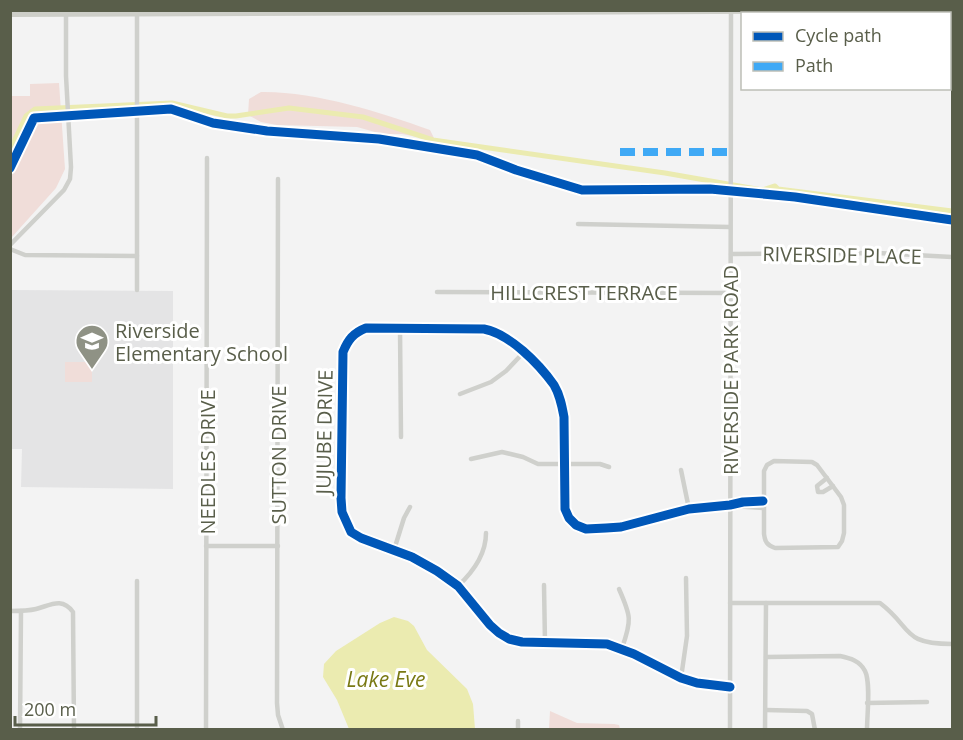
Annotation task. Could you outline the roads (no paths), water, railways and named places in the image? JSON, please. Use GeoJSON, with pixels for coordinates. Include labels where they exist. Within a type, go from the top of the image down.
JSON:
{"type":"FeatureCollection","features":[{"type":"Feature","properties":{"kind":"main road"},"geometry":{"type":"LineString","coordinates":[[10,14],[32,12],[952,10]]}},
{"type":"Feature","properties":{"kind":"street"},"geometry":{"type":"LineString","coordinates":[[66,12],[70,179],[64,190],[10,247],[26,255],[137,256]]}},
{"type":"Feature","properties":{"kind":"street"},"geometry":{"type":"LineString","coordinates":[[137,290],[138,12]]}},
{"type":"Feature","properties":{"kind":"street","name":"RIVERSIDE PARK ROAD"},"geometry":{"type":"LineString","coordinates":[[730,729],[731,12]]}},
{"type":"Feature","properties":{"kind":"street","name":"NEEDLES DRIVE"},"geometry":{"type":"LineString","coordinates":[[206,729],[207,158]]}},
{"type":"Feature","properties":{"kind":"street","name":"SUTTON DRIVE"},"geometry":{"type":"LineString","coordinates":[[278,179],[277,703],[278,715],[284,729]]}},
{"type":"Feature","properties":{"kind":"street"},"geometry":{"type":"LineString","coordinates":[[578,224],[730,226]]}},
{"type":"Feature","properties":{"kind":"street","name":"RIVERSIDE PLACE"},"geometry":{"type":"LineString","coordinates":[[731,254],[878,253],[952,257]]}},
{"type":"Feature","properties":{"kind":"street","name":"HILLCREST TERRACE"},"geometry":{"type":"LineString","coordinates":[[437,292],[731,293]]}},
{"type":"Feature","properties":{"kind":"street","name":"JUJUBE DRIVE"},"geometry":{"type":"LineString","coordinates":[[394,550],[351,532],[342,512],[343,352],[356,332],[366,328],[400,328]]}},
{"type":"Feature","properties":{"kind":"street"},"geometry":{"type":"LineString","coordinates":[[401,437],[400,328],[496,331],[507,337],[524,352],[554,386],[561,403],[564,417],[565,509],[569,518],[586,529],[621,527],[689,509],[729,506],[763,508]]}},
{"type":"Feature","properties":{"kind":"street"},"geometry":{"type":"LineString","coordinates":[[460,394],[491,382],[506,371],[524,352]]}},
{"type":"Feature","properties":{"kind":"street"},"geometry":{"type":"LineString","coordinates":[[471,459],[502,452],[523,457],[538,464],[600,464],[609,467]]}},
{"type":"Feature","properties":{"kind":"street"},"geometry":{"type":"LineString","coordinates":[[774,461],[812,462],[818,465],[827,478],[841,497],[843,505],[843,533],[838,547],[775,548],[768,546],[764,534],[763,508],[764,471],[767,465],[774,461]]}},
{"type":"Feature","properties":{"kind":"street"},"geometry":{"type":"LineString","coordinates":[[681,470],[689,509]]}},
{"type":"Feature","properties":{"kind":"street"},"geometry":{"type":"LineString","coordinates":[[827,478],[818,483],[818,492],[823,492],[833,486]]}},
{"type":"Feature","properties":{"kind":"street"},"geometry":{"type":"LineString","coordinates":[[729,506],[743,502],[763,501]]}},
{"type":"Feature","properties":{"kind":"street"},"geometry":{"type":"LineString","coordinates":[[410,507],[394,550],[437,571],[458,586],[490,625],[509,639],[522,642],[606,644],[622,648],[681,678],[697,683],[730,687]]}},
{"type":"Feature","properties":{"kind":"street"},"geometry":{"type":"LineString","coordinates":[[458,586],[469,576],[482,554],[486,545],[486,533]]}},
{"type":"Feature","properties":{"kind":"street"},"geometry":{"type":"LineString","coordinates":[[206,546],[278,546]]}},
{"type":"Feature","properties":{"kind":"street"},"geometry":{"type":"LineString","coordinates":[[681,678],[687,636],[686,578]]}},
{"type":"Feature","properties":{"kind":"street"},"geometry":{"type":"LineString","coordinates":[[137,581],[137,729]]}},
{"type":"Feature","properties":{"kind":"street"},"geometry":{"type":"LineString","coordinates":[[544,585],[545,643]]}},
{"type":"Feature","properties":{"kind":"street"},"geometry":{"type":"LineString","coordinates":[[619,589],[629,612],[630,623],[622,648]]}},
{"type":"Feature","properties":{"kind":"street"},"geometry":{"type":"LineString","coordinates":[[10,611],[21,611],[60,602],[73,612],[74,729]]}},
{"type":"Feature","properties":{"kind":"street"},"geometry":{"type":"LineString","coordinates":[[730,603],[880,603],[915,639],[924,643],[952,644]]}},
{"type":"Feature","properties":{"kind":"street"},"geometry":{"type":"LineString","coordinates":[[765,729],[766,603]]}},
{"type":"Feature","properties":{"kind":"street"},"geometry":{"type":"LineString","coordinates":[[20,729],[21,611]]}},
{"type":"Feature","properties":{"kind":"street"},"geometry":{"type":"LineString","coordinates":[[766,657],[840,656],[851,658],[865,671],[867,729]]}},
{"type":"Feature","properties":{"kind":"street"},"geometry":{"type":"LineString","coordinates":[[867,703],[927,702]]}},
{"type":"Feature","properties":{"kind":"street"},"geometry":{"type":"LineString","coordinates":[[766,710],[807,711],[812,714],[814,729]]}},
{"type":"Feature","properties":{"kind":"street"},"geometry":{"type":"LineString","coordinates":[[518,720],[518,729]]}},
{"type":"Feature","properties":{"kind":"water","name":"Lake Eve"},"geometry":{"type":"Polygon","coordinates":[[[394,617],[408,621],[414,626],[427,650],[467,689],[473,704],[475,729],[349,729],[337,700],[323,677],[324,664],[336,651],[380,623],[394,617]]]}},
{"type":"Feature","properties":{"kind":"waterway"},"geometry":{"type":"LineString","coordinates":[[10,150],[26,116],[35,109],[172,103],[236,116],[289,108],[363,117],[433,140],[665,173],[762,190],[775,186],[778,189],[952,211]]}},
{"type":"Feature","properties":{"kind":"place","name":"Riverside Elementary School"},"geometry":{"type":"Point","coordinates":[92,370]}}]}
